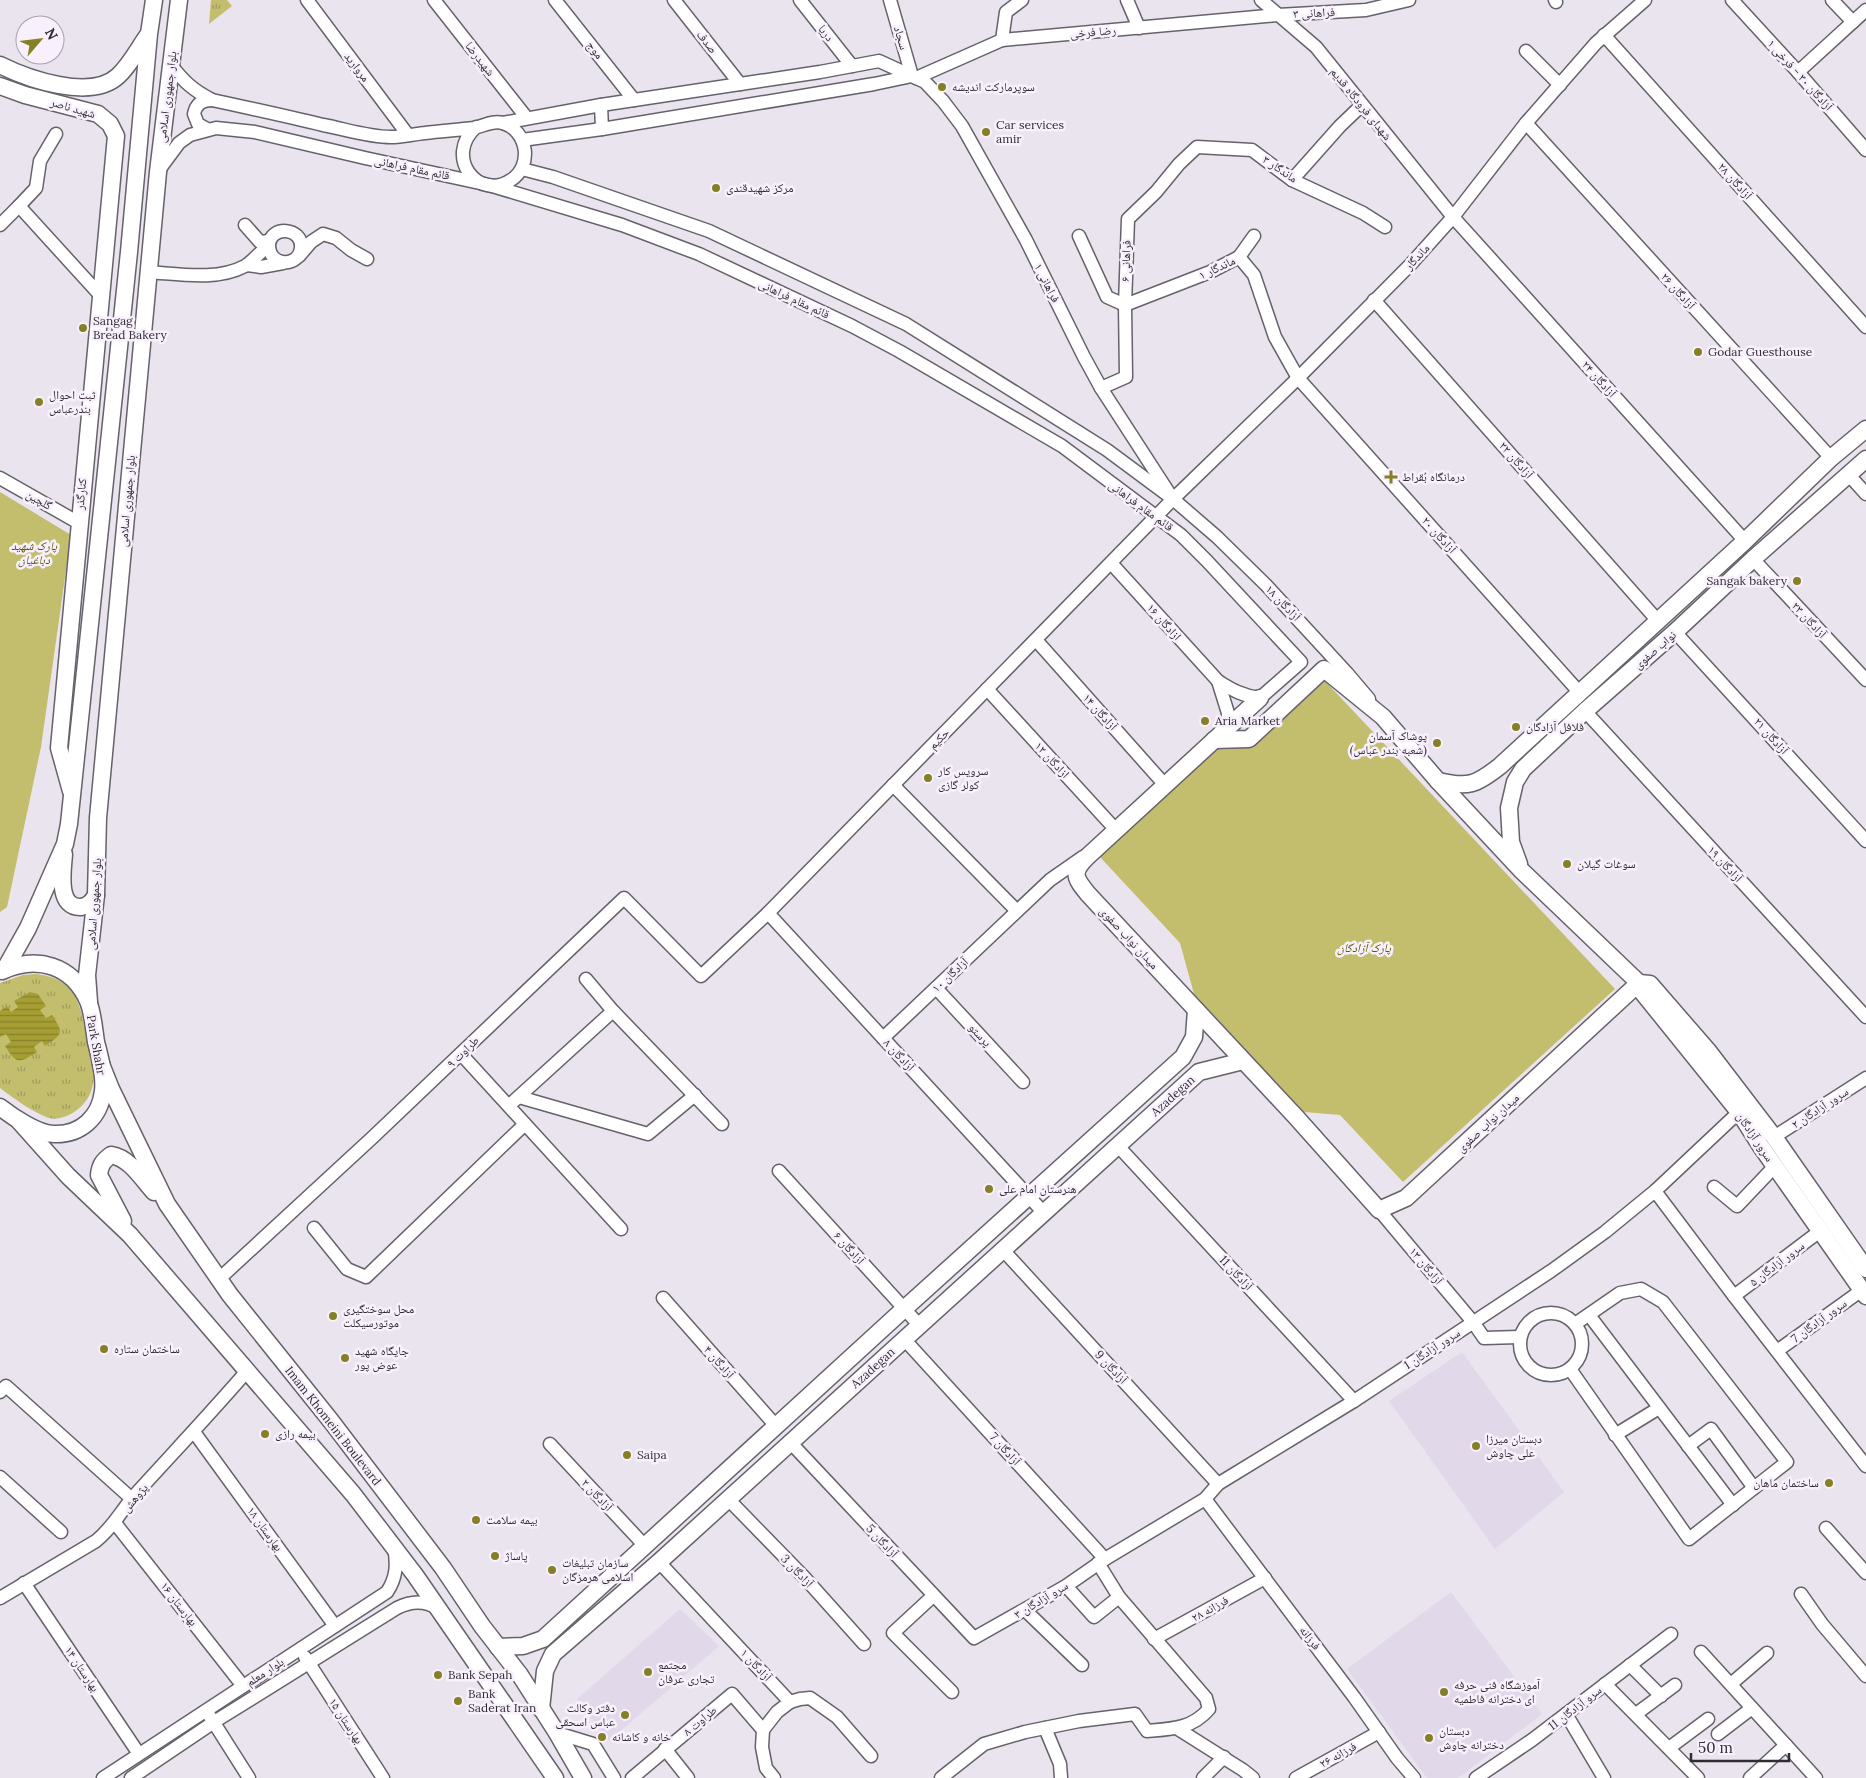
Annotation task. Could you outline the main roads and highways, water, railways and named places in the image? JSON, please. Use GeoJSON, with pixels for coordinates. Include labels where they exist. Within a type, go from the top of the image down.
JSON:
{"type":"FeatureCollection","features":[{"type":"Feature","properties":{"kind":"main road","name":"بلوار جمهوری اسلامی"},"geometry":{"type":"LineString","coordinates":[[2,970],[24,937],[65,844],[73,798],[129,252],[149,34],[154,0]]}},
{"type":"Feature","properties":{"kind":"main road","name":"بلوار جمهوری اسلامی"},"geometry":{"type":"LineString","coordinates":[[89,1002],[87,975],[96,895],[98,818],[148,272],[179,0]]}},
{"type":"Feature","properties":{"kind":"main road","name":"شهید ناصر"},"geometry":{"type":"LineString","coordinates":[[0,65],[31,78],[88,88],[117,77],[149,34]]}},
{"type":"Feature","properties":{"kind":"main road","name":"شهید ناصر"},"geometry":{"type":"LineString","coordinates":[[0,86],[25,95],[93,112],[105,118],[116,136],[111,188]]}},
{"type":"Feature","properties":{"kind":"main road"},"geometry":{"type":"LineString","coordinates":[[111,188],[129,252]]}},
{"type":"Feature","properties":{"kind":"main road","name":"کنارگذر"},"geometry":{"type":"LineString","coordinates":[[73,798],[59,748],[111,188]]}},
{"type":"Feature","properties":{"kind":"main road","name":"نواب صفوی"},"geometry":{"type":"LineString","coordinates":[[1438,781],[1466,785],[1480,781],[1500,766],[1831,458],[1866,429]]}},
{"type":"Feature","properties":{"kind":"main road","name":"نواب صفوی"},"geometry":{"type":"LineString","coordinates":[[1522,871],[1511,842],[1509,823],[1514,782],[1523,769],[1866,458]]}},
{"type":"Feature","properties":{"kind":"main road"},"geometry":{"type":"LineString","coordinates":[[1214,740],[1249,739],[1324,669],[1384,717],[1438,781],[1522,871],[1644,983]]}},
{"type":"Feature","properties":{"kind":"main road","name":"میدان نواب صفوی"},"geometry":{"type":"LineString","coordinates":[[1260,698],[1078,866],[1076,874],[1079,883],[1088,894],[1379,1210],[1406,1198],[1644,983]]}},
{"type":"Feature","properties":{"kind":"main road"},"geometry":{"type":"LineString","coordinates":[[1500,766],[1499,777],[1503,780],[1508,782],[1518,777]]}},
{"type":"Feature","properties":{"kind":"main road"},"geometry":{"type":"LineString","coordinates":[[65,844],[64,896],[72,904],[80,907],[86,906],[94,900],[96,895]]}},
{"type":"Feature","properties":{"kind":"main road","name":"Park Shahr"},"geometry":{"type":"LineString","coordinates":[[0,1107],[18,1120],[42,1131],[53,1134],[66,1133],[80,1128],[94,1117],[99,1109],[104,1089],[89,1002],[74,979],[59,969],[39,964],[26,963],[2,970]]}},
{"type":"Feature","properties":{"kind":"main road","name":"سرور آزادگان"},"geometry":{"type":"LineString","coordinates":[[1644,983],[1643,993],[1739,1112],[1774,1166],[1864,1293]]}},
{"type":"Feature","properties":{"kind":"main road","name":"سرور آزادگان"},"geometry":{"type":"LineString","coordinates":[[1644,983],[1709,1052],[1774,1137],[1866,1269]]}},
{"type":"Feature","properties":{"kind":"main road","name":"Azadegan"},"geometry":{"type":"LineString","coordinates":[[498,1646],[523,1646],[543,1639],[644,1545],[1183,1057],[1194,1037],[1196,1010]]}},
{"type":"Feature","properties":{"kind":"main road"},"geometry":{"type":"LineString","coordinates":[[1183,1057],[1196,1059],[1200,1065],[1199,1072]]}},
{"type":"Feature","properties":{"kind":"main road","name":"Azadegan"},"geometry":{"type":"LineString","coordinates":[[541,1709],[545,1671],[553,1654],[659,1562],[1199,1072],[1243,1061]]}},
{"type":"Feature","properties":{"kind":"main road","name":"Imam Khomeini Boulevard"},"geometry":{"type":"LineString","coordinates":[[101,1064],[111,1090],[167,1204],[219,1279],[419,1536],[520,1675],[558,1734],[583,1778]]}},
{"type":"Feature","properties":{"kind":"main road"},"geometry":{"type":"LineString","coordinates":[[18,1120],[68,1176],[130,1235],[353,1494],[438,1608],[555,1778]]}},
{"type":"Feature","properties":{"kind":"main road"},"geometry":{"type":"LineString","coordinates":[[130,1235],[99,1175],[103,1161],[111,1155],[120,1156],[127,1161],[167,1204]]}},
{"type":"Feature","properties":{"kind":"main road"},"geometry":{"type":"LineString","coordinates":[[776,1426],[790,1442]]}},
{"type":"Feature","properties":{"kind":"main road"},"geometry":{"type":"LineString","coordinates":[[644,1545],[659,1562]]}},
{"type":"Feature","properties":{"kind":"place","name":"سوپرمارکت اندیشه"},"geometry":{"type":"Point","coordinates":[942,87]}},
{"type":"Feature","properties":{"kind":"place","name":"Car services amir"},"geometry":{"type":"Point","coordinates":[986,132]}},
{"type":"Feature","properties":{"kind":"place","name":"مرکز شهیدقندی"},"geometry":{"type":"Point","coordinates":[716,188]}},
{"type":"Feature","properties":{"kind":"place","name":"Sangag Bread Bakery"},"geometry":{"type":"Point","coordinates":[83,328]}},
{"type":"Feature","properties":{"kind":"place","name":"Godar Guesthouse"},"geometry":{"type":"Point","coordinates":[1698,352]}},
{"type":"Feature","properties":{"kind":"place","name":"ثبت احوال بندرعباس"},"geometry":{"type":"Point","coordinates":[39,402]}},
{"type":"Feature","properties":{"kind":"place","name":"درمانگاه بُقراط"},"geometry":{"type":"Point","coordinates":[1391,477]}},
{"type":"Feature","properties":{"kind":"place","name":"Sangak bakery"},"geometry":{"type":"Point","coordinates":[1797,581]}},
{"type":"Feature","properties":{"kind":"place","name":"Aria Market"},"geometry":{"type":"Point","coordinates":[1205,721]}},
{"type":"Feature","properties":{"kind":"place","name":"فلافل آزادگان"},"geometry":{"type":"Point","coordinates":[1516,727]}},
{"type":"Feature","properties":{"kind":"place","name":"پوشاک آسمان (شعبه بندر عباس)"},"geometry":{"type":"Point","coordinates":[1437,743]}},
{"type":"Feature","properties":{"kind":"place","name":"سرویس کار کولر گازی"},"geometry":{"type":"Point","coordinates":[928,778]}},
{"type":"Feature","properties":{"kind":"place","name":"سوغات گیلان"},"geometry":{"type":"Point","coordinates":[1567,864]}},
{"type":"Feature","properties":{"kind":"place","name":"هنرستان امام علی"},"geometry":{"type":"Point","coordinates":[989,1189]}},
{"type":"Feature","properties":{"kind":"place","name":"محل سوختگیری موتورسیکلت"},"geometry":{"type":"Point","coordinates":[333,1316]}},
{"type":"Feature","properties":{"kind":"place","name":"ساختمان ستاره"},"geometry":{"type":"Point","coordinates":[104,1349]}},
{"type":"Feature","properties":{"kind":"place","name":"جایگاه شهید عوض پور"},"geometry":{"type":"Point","coordinates":[345,1358]}},
{"type":"Feature","properties":{"kind":"place","name":"بیمه رازی"},"geometry":{"type":"Point","coordinates":[265,1434]}},
{"type":"Feature","properties":{"kind":"place","name":"دبستان میرزا علی چاوش"},"geometry":{"type":"Point","coordinates":[1476,1446]}},
{"type":"Feature","properties":{"kind":"place","name":"Saipa"},"geometry":{"type":"Point","coordinates":[627,1455]}},
{"type":"Feature","properties":{"kind":"place","name":"ساختمان ماهان"},"geometry":{"type":"Point","coordinates":[1829,1483]}},
{"type":"Feature","properties":{"kind":"place","name":"بیمه سلامت"},"geometry":{"type":"Point","coordinates":[476,1520]}},
{"type":"Feature","properties":{"kind":"place","name":"پاساژ"},"geometry":{"type":"Point","coordinates":[495,1556]}},
{"type":"Feature","properties":{"kind":"place","name":"سازمان تبلیغات اسلامی هرمزگان"},"geometry":{"type":"Point","coordinates":[552,1570]}},
{"type":"Feature","properties":{"kind":"place","name":"مجتمع تجاری عرفان"},"geometry":{"type":"Point","coordinates":[648,1672]}},
{"type":"Feature","properties":{"kind":"place","name":"Bank Sepah"},"geometry":{"type":"Point","coordinates":[438,1675]}},
{"type":"Feature","properties":{"kind":"place","name":"آموزشگاه فنی حرفه ای دخترانه فاطمیه"},"geometry":{"type":"Point","coordinates":[1444,1692]}},
{"type":"Feature","properties":{"kind":"place","name":"Bank Saderat Iran"},"geometry":{"type":"Point","coordinates":[458,1701]}},
{"type":"Feature","properties":{"kind":"place","name":"دفتر وکالت عباس اسحقی"},"geometry":{"type":"Point","coordinates":[625,1715]}},
{"type":"Feature","properties":{"kind":"place","name":"خانه و کاشانه"},"geometry":{"type":"Point","coordinates":[602,1737]}},
{"type":"Feature","properties":{"kind":"place","name":"دبستان دخترانه چاوش"},"geometry":{"type":"Point","coordinates":[1429,1738]}},
{"type":"Feature","properties":{"kind":"park label","name":"پارک شهید دباغیان"},"geometry":{"type":"Point","coordinates":[34,553]}},
{"type":"Feature","properties":{"kind":"park label","name":"پارک آزادگان"},"geometry":{"type":"Point","coordinates":[1364,948]}}]}
